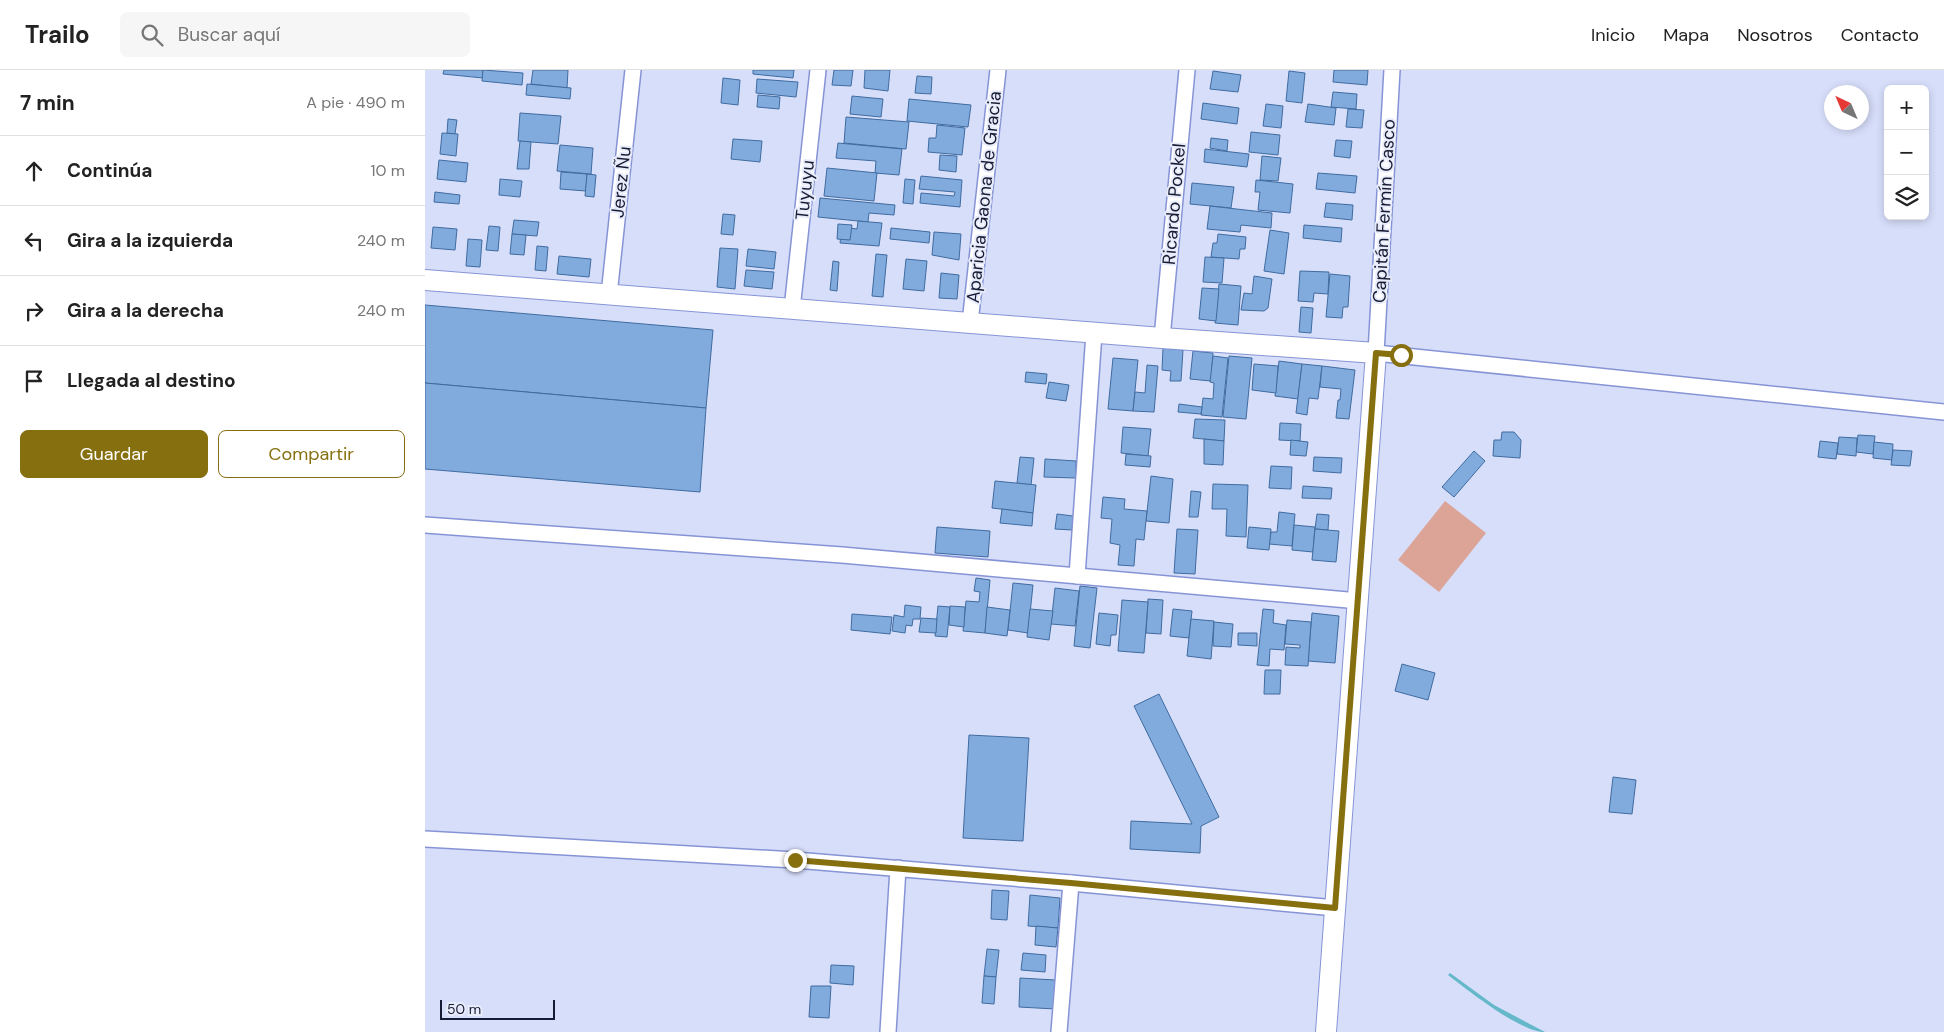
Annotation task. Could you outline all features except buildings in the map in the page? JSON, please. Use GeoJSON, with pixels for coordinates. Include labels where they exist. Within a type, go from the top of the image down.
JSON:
{"type":"FeatureCollection","features":[{"type":"Feature","properties":{"kind":"street","name":"Jerez Ñu"},"geometry":{"type":"LineString","coordinates":[[609,295],[633,70]]}},
{"type":"Feature","properties":{"kind":"street","name":"Tuyuyu"},"geometry":{"type":"LineString","coordinates":[[792,309],[818,70]]}},
{"type":"Feature","properties":{"kind":"street","name":"Aparicia Gaona de Gracia"},"geometry":{"type":"LineString","coordinates":[[969,323],[998,70]]}},
{"type":"Feature","properties":{"kind":"street","name":"Ricardo Pockel"},"geometry":{"type":"LineString","coordinates":[[1162,338],[1187,70]]}},
{"type":"Feature","properties":{"kind":"street","name":"Capitán Fermín Casco"},"geometry":{"type":"LineString","coordinates":[[1376,353],[1392,70]]}},
{"type":"Feature","properties":{"kind":"street"},"geometry":{"type":"LineString","coordinates":[[425,280],[1094,333],[1376,353],[1944,412]]}},
{"type":"Feature","properties":{"kind":"street"},"geometry":{"type":"LineString","coordinates":[[1077,576],[1094,333]]}},
{"type":"Feature","properties":{"kind":"street"},"geometry":{"type":"LineString","coordinates":[[1326,1032],[1376,353]]}},
{"type":"Feature","properties":{"kind":"street"},"geometry":{"type":"LineString","coordinates":[[425,524],[842,555],[1359,601]]}},
{"type":"Feature","properties":{"kind":"street"},"geometry":{"type":"LineString","coordinates":[[425,839],[795,860],[1071,883],[1335,908]]}},
{"type":"Feature","properties":{"kind":"street"},"geometry":{"type":"LineString","coordinates":[[888,1032],[898,868]]}},
{"type":"Feature","properties":{"kind":"street"},"geometry":{"type":"LineString","coordinates":[[1059,1032],[1071,883]]}},
{"type":"Feature","properties":{"kind":"shaded area"},"geometry":{"type":"Polygon","coordinates":[[[1445,501],[1486,533],[1439,592],[1398,560],[1445,501]]]}},
{"type":"Feature","properties":{"kind":"water"},"geometry":{"type":"Polygon","coordinates":[[[1450,973],[1494,1005],[1545,1032],[1522,1025],[1509,1018],[1448,975],[1450,973]]]}},
{"type":"Feature","properties":{"kind":"route"},"geometry":{"type":"LineString","coordinates":[[795,860],[1071,883],[1335,908],[1376,353],[1401,355]]}}]}
